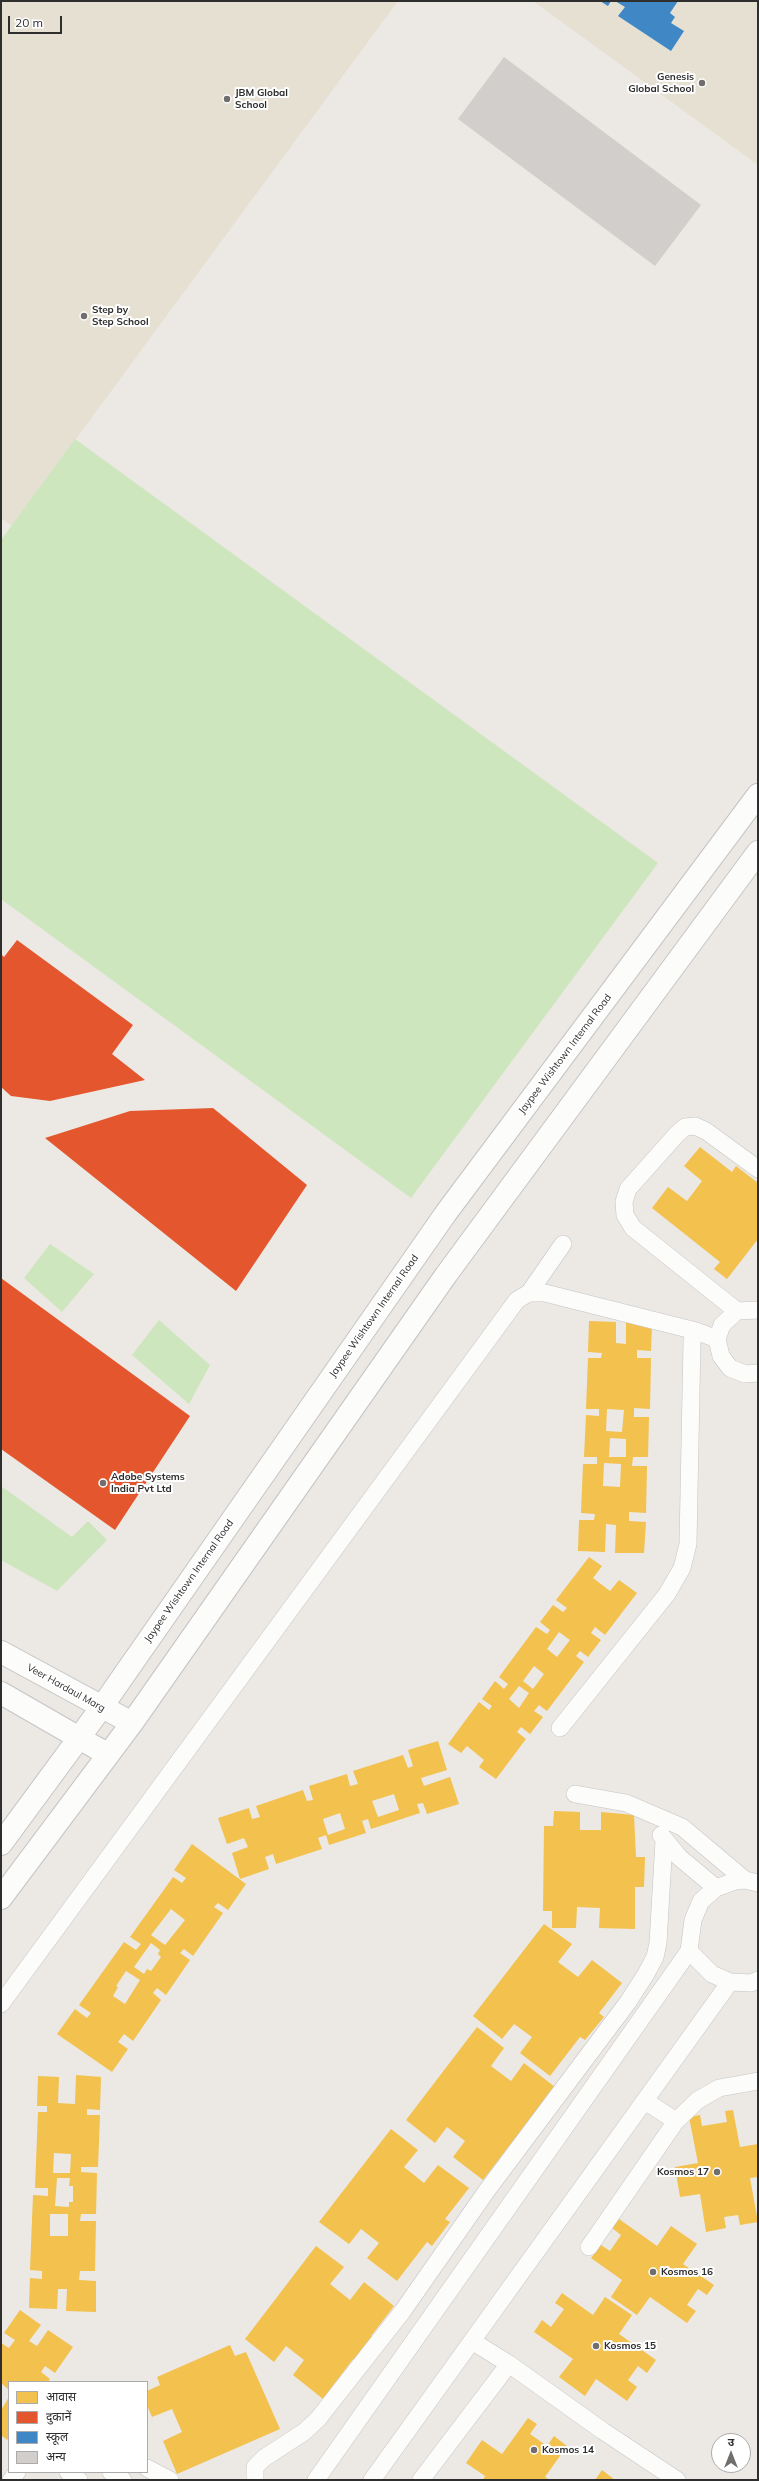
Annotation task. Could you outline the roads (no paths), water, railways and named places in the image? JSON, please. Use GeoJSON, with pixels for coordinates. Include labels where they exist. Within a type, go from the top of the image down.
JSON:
{"type":"FeatureCollection","features":[{"type":"Feature","properties":{"kind":"street","name":"Jaypee Wishtown Internal Road"},"geometry":{"type":"LineString","coordinates":[[1,1844],[101,1708],[446,1213],[758,795]]}},
{"type":"Feature","properties":{"kind":"street"},"geometry":{"type":"LineString","coordinates":[[1,1898],[107,1754],[132,1723],[446,1275],[758,852]]}},
{"type":"Feature","properties":{"kind":"street"},"geometry":{"type":"LineString","coordinates":[[737,1312],[633,1228],[625,1215],[624,1202],[628,1189],[677,1134],[686,1127],[695,1126],[706,1132],[758,1169]]}},
{"type":"Feature","properties":{"kind":"street"},"geometry":{"type":"LineString","coordinates":[[1,2004],[517,1300],[529,1292],[563,1244]]}},
{"type":"Feature","properties":{"kind":"street"},"geometry":{"type":"LineString","coordinates":[[529,1292],[545,1293],[696,1331],[717,1339]]}},
{"type":"Feature","properties":{"kind":"street"},"geometry":{"type":"LineString","coordinates":[[758,1310],[737,1312],[722,1325],[717,1339],[720,1356],[730,1368],[745,1374],[758,1373]]}},
{"type":"Feature","properties":{"kind":"street"},"geometry":{"type":"LineString","coordinates":[[560,1728],[667,1594],[682,1568],[688,1544],[692,1341],[696,1331]]}},
{"type":"Feature","properties":{"kind":"street","name":"Veer Hardaul Marg"},"geometry":{"type":"LineString","coordinates":[[1,1652],[101,1708],[132,1723]]}},
{"type":"Feature","properties":{"kind":"street"},"geometry":{"type":"LineString","coordinates":[[1,1693],[107,1754]]}},
{"type":"Feature","properties":{"kind":"street"},"geometry":{"type":"LineString","coordinates":[[575,1794],[626,1803],[660,1820],[682,1827],[751,1881]]}},
{"type":"Feature","properties":{"kind":"street"},"geometry":{"type":"LineString","coordinates":[[660,1820],[660,1834],[664,1841],[716,1888]]}},
{"type":"Feature","properties":{"kind":"street"},"geometry":{"type":"LineString","coordinates":[[254,2480],[254,2467],[264,2458],[284,2447],[304,2432],[318,2419],[402,2312],[488,2189],[628,2002],[646,1974],[655,1957],[658,1943],[664,1841]]}},
{"type":"Feature","properties":{"kind":"street"},"geometry":{"type":"LineString","coordinates":[[316,2480],[689,1951],[693,1920],[701,1901],[716,1888],[751,1881]]}},
{"type":"Feature","properties":{"kind":"street"},"geometry":{"type":"LineString","coordinates":[[689,1951],[712,1974],[730,1982],[751,1983],[758,1980]]}},
{"type":"Feature","properties":{"kind":"street"},"geometry":{"type":"LineString","coordinates":[[372,2480],[614,2140],[645,2101],[730,1982]]}},
{"type":"Feature","properties":{"kind":"street"},"geometry":{"type":"LineString","coordinates":[[589,2248],[676,2121],[698,2100],[719,2088],[758,2081]]}},
{"type":"Feature","properties":{"kind":"street"},"geometry":{"type":"LineString","coordinates":[[645,2101],[676,2121]]}},
{"type":"Feature","properties":{"kind":"street"},"geometry":{"type":"LineString","coordinates":[[472,2341],[509,2364],[602,2431],[677,2480]]}},
{"type":"Feature","properties":{"kind":"street"},"geometry":{"type":"LineString","coordinates":[[421,2480],[509,2364]]}},
{"type":"Feature","properties":{"kind":"street"},"geometry":{"type":"LineString","coordinates":[[148,2469],[170,2480]]}},
{"type":"Feature","properties":{"kind":"street"},"geometry":{"type":"LineString","coordinates":[[69,2473],[79,2480]]}},
{"type":"Feature","properties":{"kind":"street"},"geometry":{"type":"LineString","coordinates":[[112,2473],[123,2480]]}},
{"type":"Feature","properties":{"kind":"place","name":"Genesis Global School"},"geometry":{"type":"Point","coordinates":[702,83]}},
{"type":"Feature","properties":{"kind":"place","name":"JBM Global School"},"geometry":{"type":"Point","coordinates":[227,99]}},
{"type":"Feature","properties":{"kind":"place","name":"Step by Step School"},"geometry":{"type":"Point","coordinates":[84,316]}},
{"type":"Feature","properties":{"kind":"place","name":"Adobe Systems India Pvt Ltd"},"geometry":{"type":"Point","coordinates":[103,1483]}},
{"type":"Feature","properties":{"kind":"place","name":"Kosmos 17"},"geometry":{"type":"Point","coordinates":[717,2172]}},
{"type":"Feature","properties":{"kind":"place","name":"Kosmos 16"},"geometry":{"type":"Point","coordinates":[653,2272]}},
{"type":"Feature","properties":{"kind":"place","name":"Kosmos 15"},"geometry":{"type":"Point","coordinates":[596,2346]}},
{"type":"Feature","properties":{"kind":"place","name":"Kosmos 14"},"geometry":{"type":"Point","coordinates":[534,2450]}}]}
